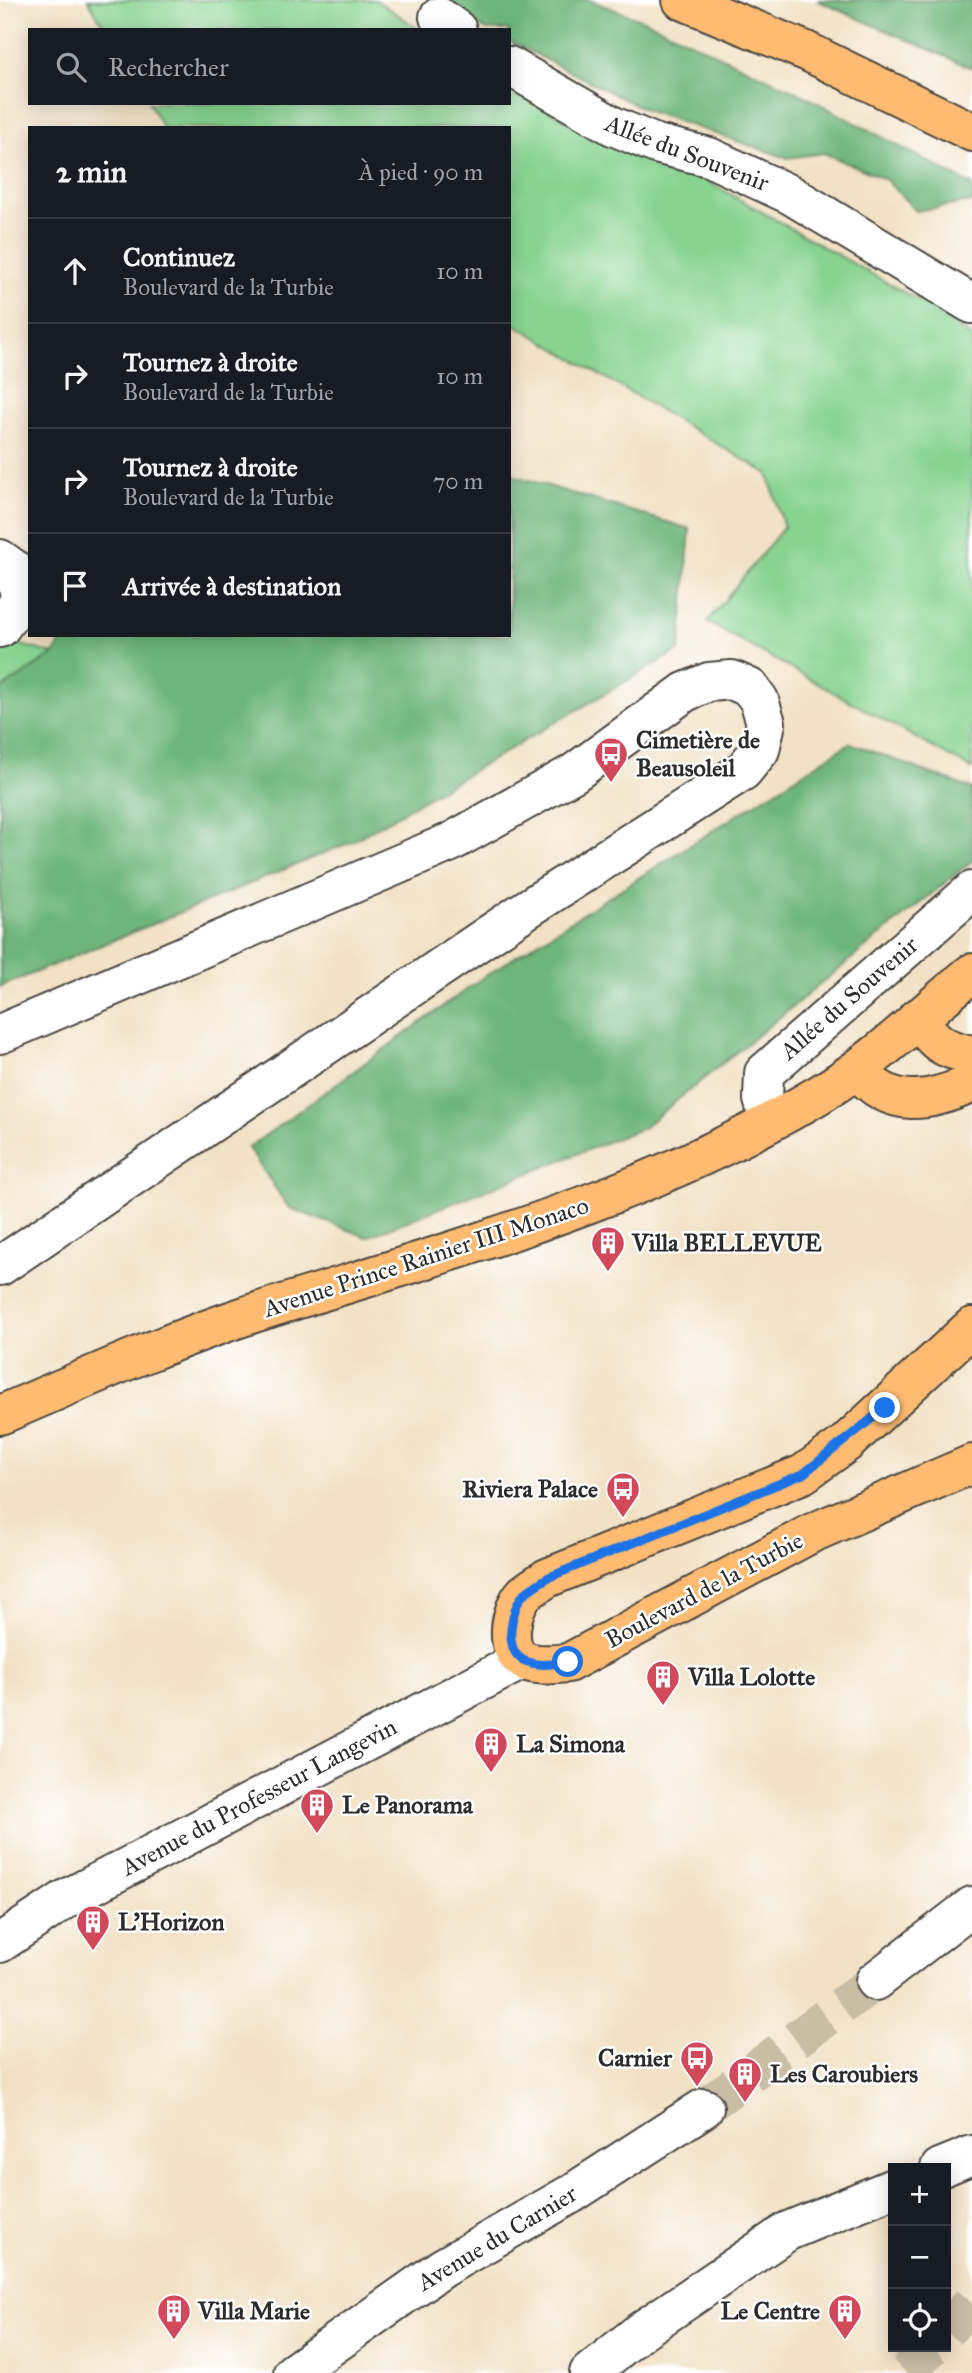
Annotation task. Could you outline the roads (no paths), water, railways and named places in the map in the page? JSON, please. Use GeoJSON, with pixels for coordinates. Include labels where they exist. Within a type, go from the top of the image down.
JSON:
{"type":"FeatureCollection","features":[{"type":"Feature","properties":{"kind":"main road"},"geometry":{"type":"LineString","coordinates":[[682,0],[806,51],[972,132]]}},
{"type":"Feature","properties":{"kind":"main road","name":"Avenue Prince Rainier III Monaco"},"geometry":{"type":"LineString","coordinates":[[0,1415],[248,1315],[526,1229],[706,1156],[858,1070],[972,973]]}},
{"type":"Feature","properties":{"kind":"main road"},"geometry":{"type":"LineString","coordinates":[[917,1018],[930,1036],[946,1049],[972,1055]]}},
{"type":"Feature","properties":{"kind":"main road"},"geometry":{"type":"LineString","coordinates":[[858,1070],[871,1086],[896,1099],[952,1092],[972,1083]]}},
{"type":"Feature","properties":{"kind":"main road"},"geometry":{"type":"LineString","coordinates":[[522,1660],[514,1649],[511,1638],[513,1613],[523,1595],[547,1578],[803,1474],[845,1444],[972,1327]]}},
{"type":"Feature","properties":{"kind":"main road","name":"Boulevard de la Turbie"},"geometry":{"type":"LineString","coordinates":[[522,1660],[543,1665],[568,1662],[812,1533],[972,1464]]}},
{"type":"Feature","properties":{"kind":"street","name":"Allée du Souvenir"},"geometry":{"type":"LineString","coordinates":[[511,67],[612,127],[656,144],[709,157],[791,195],[972,304]]}},
{"type":"Feature","properties":{"kind":"street"},"geometry":{"type":"LineString","coordinates":[[0,559],[14,569],[21,600],[0,628]]}},
{"type":"Feature","properties":{"kind":"street"},"geometry":{"type":"LineString","coordinates":[[0,1034],[451,842],[573,773],[685,692],[709,682],[732,680],[750,688],[759,700],[766,723],[760,750],[743,771],[524,911],[0,1266]]}},
{"type":"Feature","properties":{"kind":"street","name":"Allée du Souvenir"},"geometry":{"type":"LineString","coordinates":[[770,1122],[763,1099],[764,1073],[972,891]]}},
{"type":"Feature","properties":{"kind":"street","name":"Avenue du Professeur Langevin"},"geometry":{"type":"LineString","coordinates":[[0,1943],[66,1899],[522,1660]]}},
{"type":"Feature","properties":{"kind":"street"},"geometry":{"type":"LineString","coordinates":[[875,1981],[972,1906]]}},
{"type":"Feature","properties":{"kind":"street","name":"Avenue du Carnier"},"geometry":{"type":"LineString","coordinates":[[293,2373],[442,2268],[571,2194],[704,2108]]}},
{"type":"Feature","properties":{"kind":"street"},"geometry":{"type":"LineString","coordinates":[[951,2164],[972,2155]]}},
{"type":"Feature","properties":{"kind":"street"},"geometry":{"type":"LineString","coordinates":[[589,2373],[641,2331],[788,2231],[888,2190]]}},
{"type":"Feature","properties":{"kind":"tunnel"},"geometry":{"type":"LineString","coordinates":[[704,2108],[875,1981]]}},
{"type":"Feature","properties":{"kind":"tunnel"},"geometry":{"type":"LineString","coordinates":[[951,2325],[972,2302]]}},
{"type":"Feature","properties":{"kind":"tunnel"},"geometry":{"type":"LineString","coordinates":[[906,2373],[927,2352]]}},
{"type":"Feature","properties":{"kind":"place","name":"Cimetière de Beausoleil"},"geometry":{"type":"Point","coordinates":[611,784]}},
{"type":"Feature","properties":{"kind":"place","name":"Villa BELLEVUE"},"geometry":{"type":"Point","coordinates":[608,1273]}},
{"type":"Feature","properties":{"kind":"place","name":"Riviera Palace"},"geometry":{"type":"Point","coordinates":[623,1519]}},
{"type":"Feature","properties":{"kind":"place","name":"Villa Lolotte"},"geometry":{"type":"Point","coordinates":[663,1707]}},
{"type":"Feature","properties":{"kind":"place","name":"La Simona"},"geometry":{"type":"Point","coordinates":[491,1774]}},
{"type":"Feature","properties":{"kind":"place","name":"Le Panorama"},"geometry":{"type":"Point","coordinates":[317,1835]}},
{"type":"Feature","properties":{"kind":"place","name":"L'Horizon"},"geometry":{"type":"Point","coordinates":[93,1952]}},
{"type":"Feature","properties":{"kind":"place","name":"Carnier"},"geometry":{"type":"Point","coordinates":[697,2088]}},
{"type":"Feature","properties":{"kind":"place","name":"Les Caroubiers"},"geometry":{"type":"Point","coordinates":[745,2104]}},
{"type":"Feature","properties":{"kind":"place","name":"Villa Marie"},"geometry":{"type":"Point","coordinates":[174,2341]}},
{"type":"Feature","properties":{"kind":"place","name":"Le Centre"},"geometry":{"type":"Point","coordinates":[845,2341]}}]}
